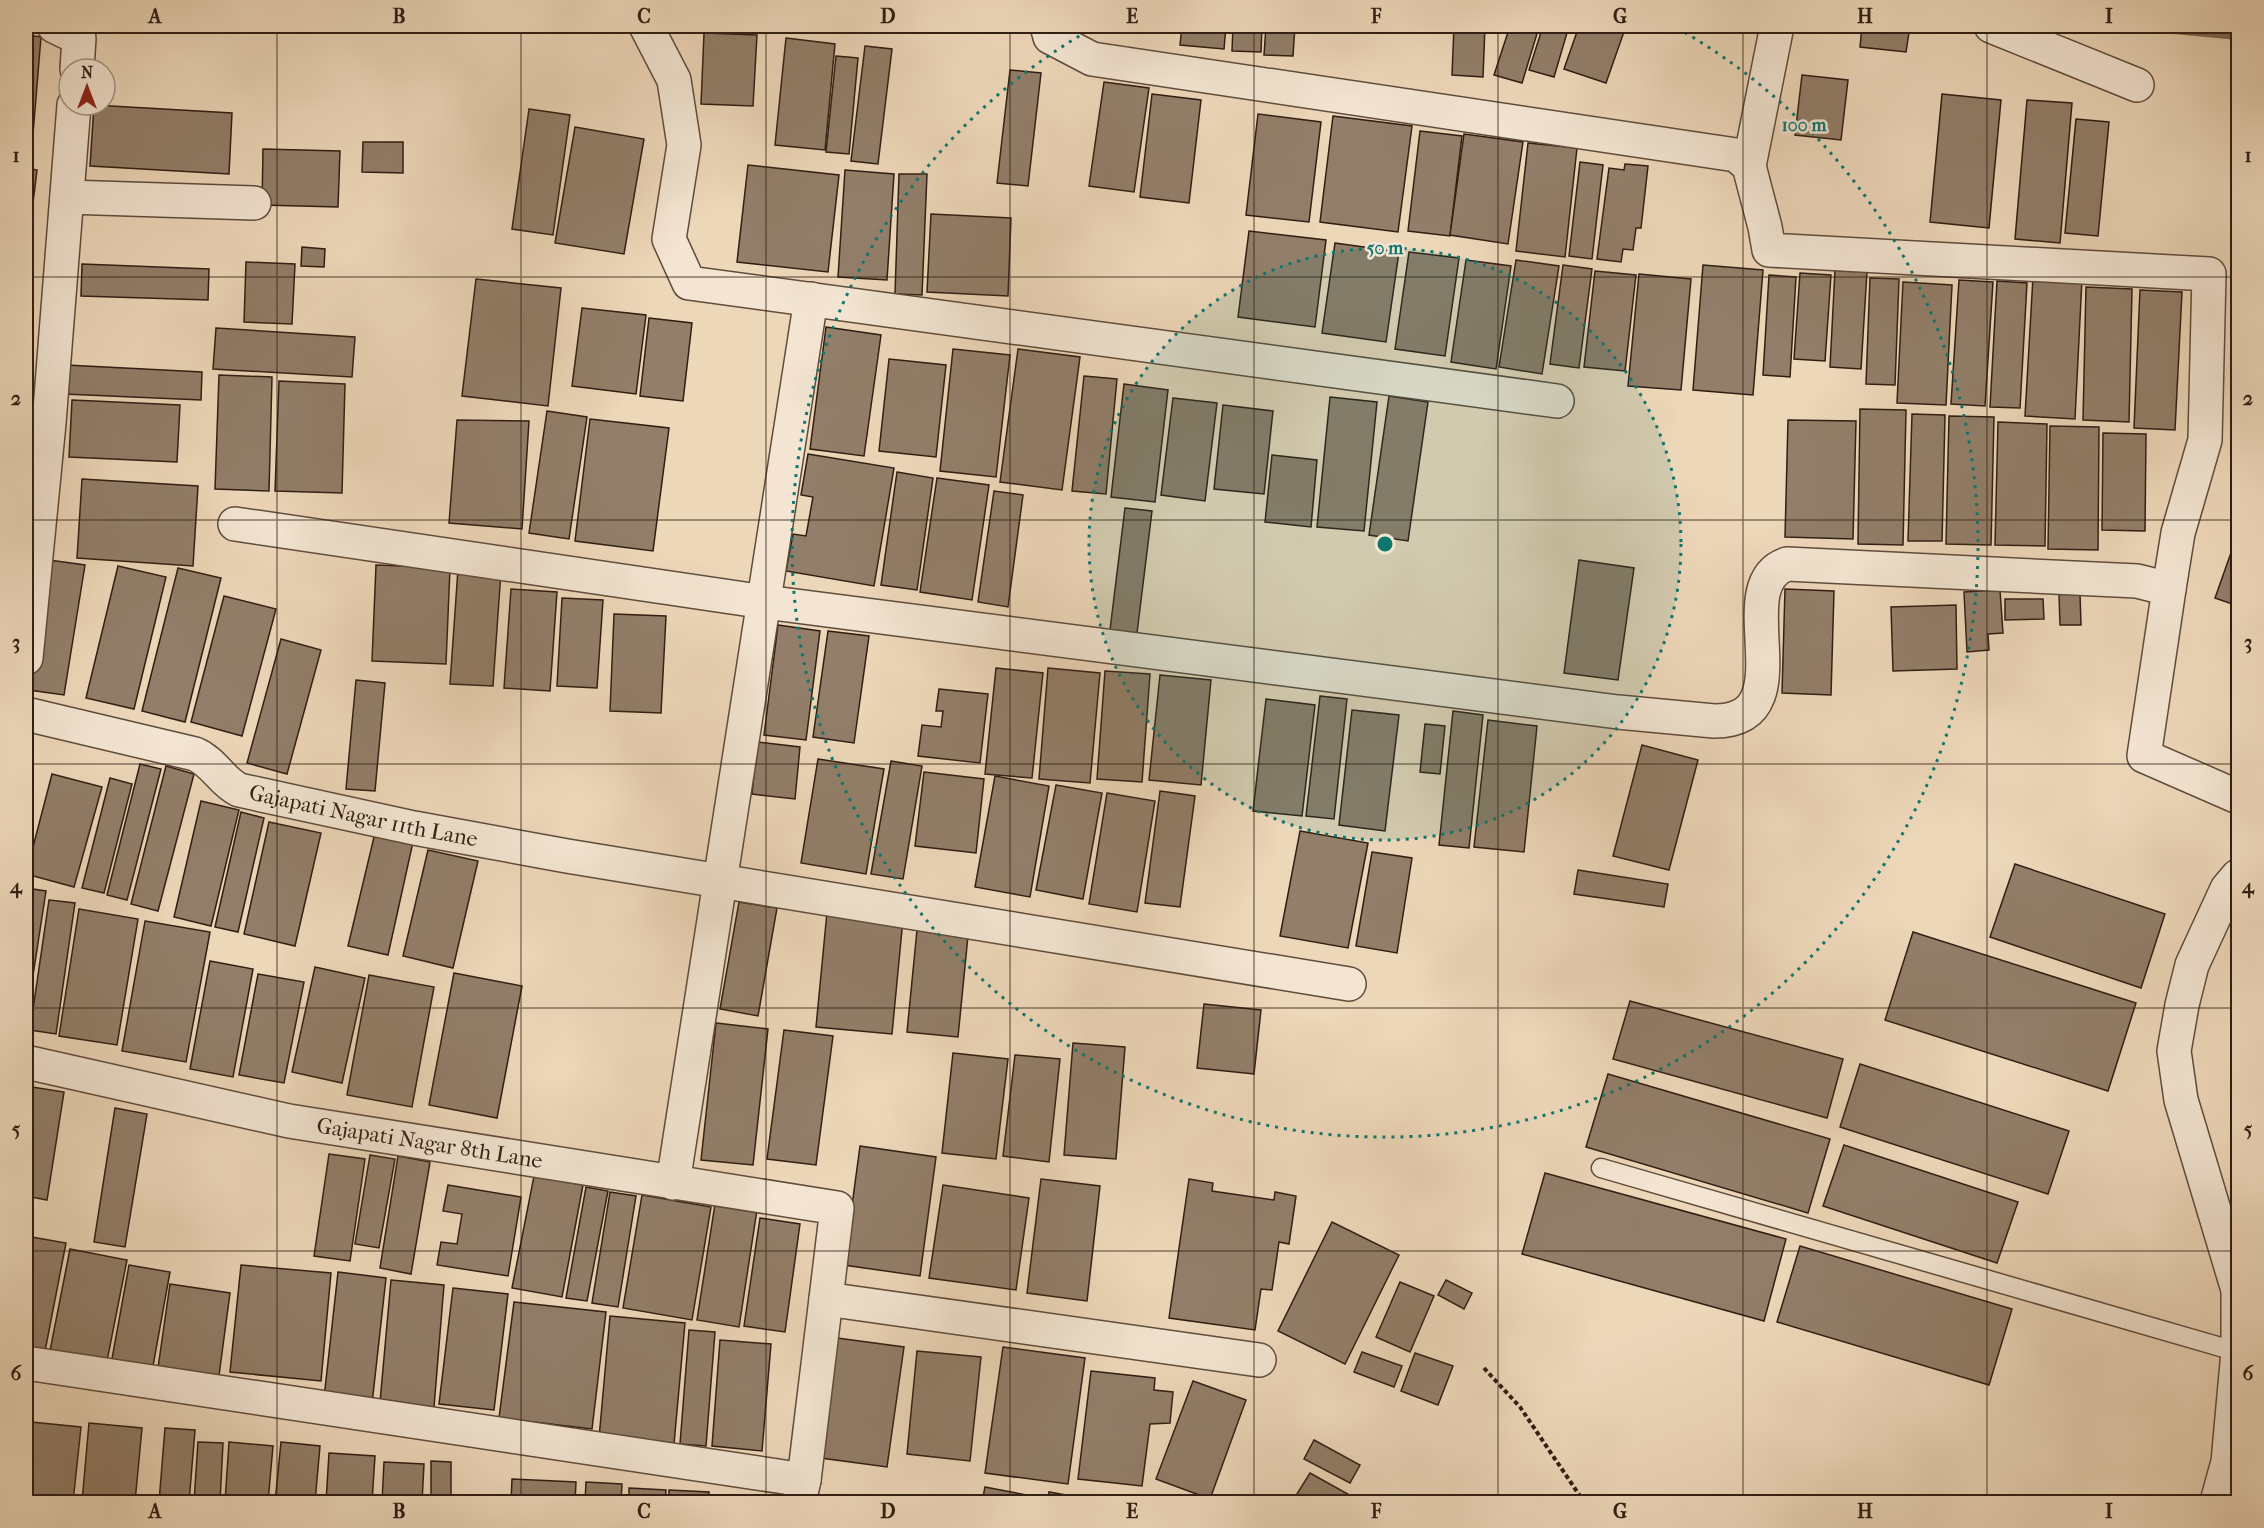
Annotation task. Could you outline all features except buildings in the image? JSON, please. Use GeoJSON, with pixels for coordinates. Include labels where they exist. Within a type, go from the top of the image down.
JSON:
{"type":"FeatureCollection","features":[{"type":"Feature","properties":{"kind":"street"},"geometry":{"type":"LineString","coordinates":[[54,26],[79,38],[78,57]]}},
{"type":"Feature","properties":{"kind":"street"},"geometry":{"type":"LineString","coordinates":[[646,26],[674,81],[684,146],[669,239],[689,283],[1557,401]]}},
{"type":"Feature","properties":{"kind":"street"},"geometry":{"type":"LineString","coordinates":[[1047,26],[1050,36],[1092,59],[1736,155],[1749,166]]}},
{"type":"Feature","properties":{"kind":"street"},"geometry":{"type":"LineString","coordinates":[[1777,26],[1749,166],[1766,227],[1769,250],[2209,274],[2205,440],[2178,533],[2144,756],[2238,796]]}},
{"type":"Feature","properties":{"kind":"street"},"geometry":{"type":"LineString","coordinates":[[1991,26],[2137,85]]}},
{"type":"Feature","properties":{"kind":"street"},"geometry":{"type":"LineString","coordinates":[[26,658],[37,422],[67,197],[73,117]]}},
{"type":"Feature","properties":{"kind":"street"},"geometry":{"type":"LineString","coordinates":[[67,197],[254,203]]}},
{"type":"Feature","properties":{"kind":"street"},"geometry":{"type":"LineString","coordinates":[[673,1182],[811,299]]}},
{"type":"Feature","properties":{"kind":"street"},"geometry":{"type":"LineString","coordinates":[[235,524],[765,602],[1618,712],[1730,721],[1743,717],[1761,690],[1763,593],[1770,573],[1777,567],[1787,564],[2137,581],[2169,588]]}},
{"type":"Feature","properties":{"kind":"street","name":"Gajapati Nagar 11th Lane"},"geometry":{"type":"LineString","coordinates":[[26,714],[195,754],[206,759],[229,785],[239,790],[414,828],[567,856],[1348,984]]}},
{"type":"Feature","properties":{"kind":"street"},"geometry":{"type":"LineString","coordinates":[[2217,1503],[2228,1462],[2238,1352],[2238,1290],[2181,1100],[2174,1051],[2192,965],[2227,889],[2238,876]]}},
{"type":"Feature","properties":{"kind":"street","name":"Gajapati Nagar 8th Lane"},"geometry":{"type":"LineString","coordinates":[[26,1062],[289,1121],[837,1208],[826,1299]]}},
{"type":"Feature","properties":{"kind":"street"},"geometry":{"type":"LineString","coordinates":[[26,1363],[802,1491],[826,1299],[1259,1360]]}},
{"type":"Feature","properties":{"kind":"lane"},"geometry":{"type":"LineString","coordinates":[[1601,1168],[2238,1352]]}},
{"type":"Feature","properties":{"kind":"path"},"geometry":{"type":"LineString","coordinates":[[1484,1368],[1520,1407],[1584,1503]]}},
{"type":"Feature","properties":{"kind":"waterway"},"geometry":{"type":"LineString","coordinates":[[2153,26],[2238,34]]}}]}
